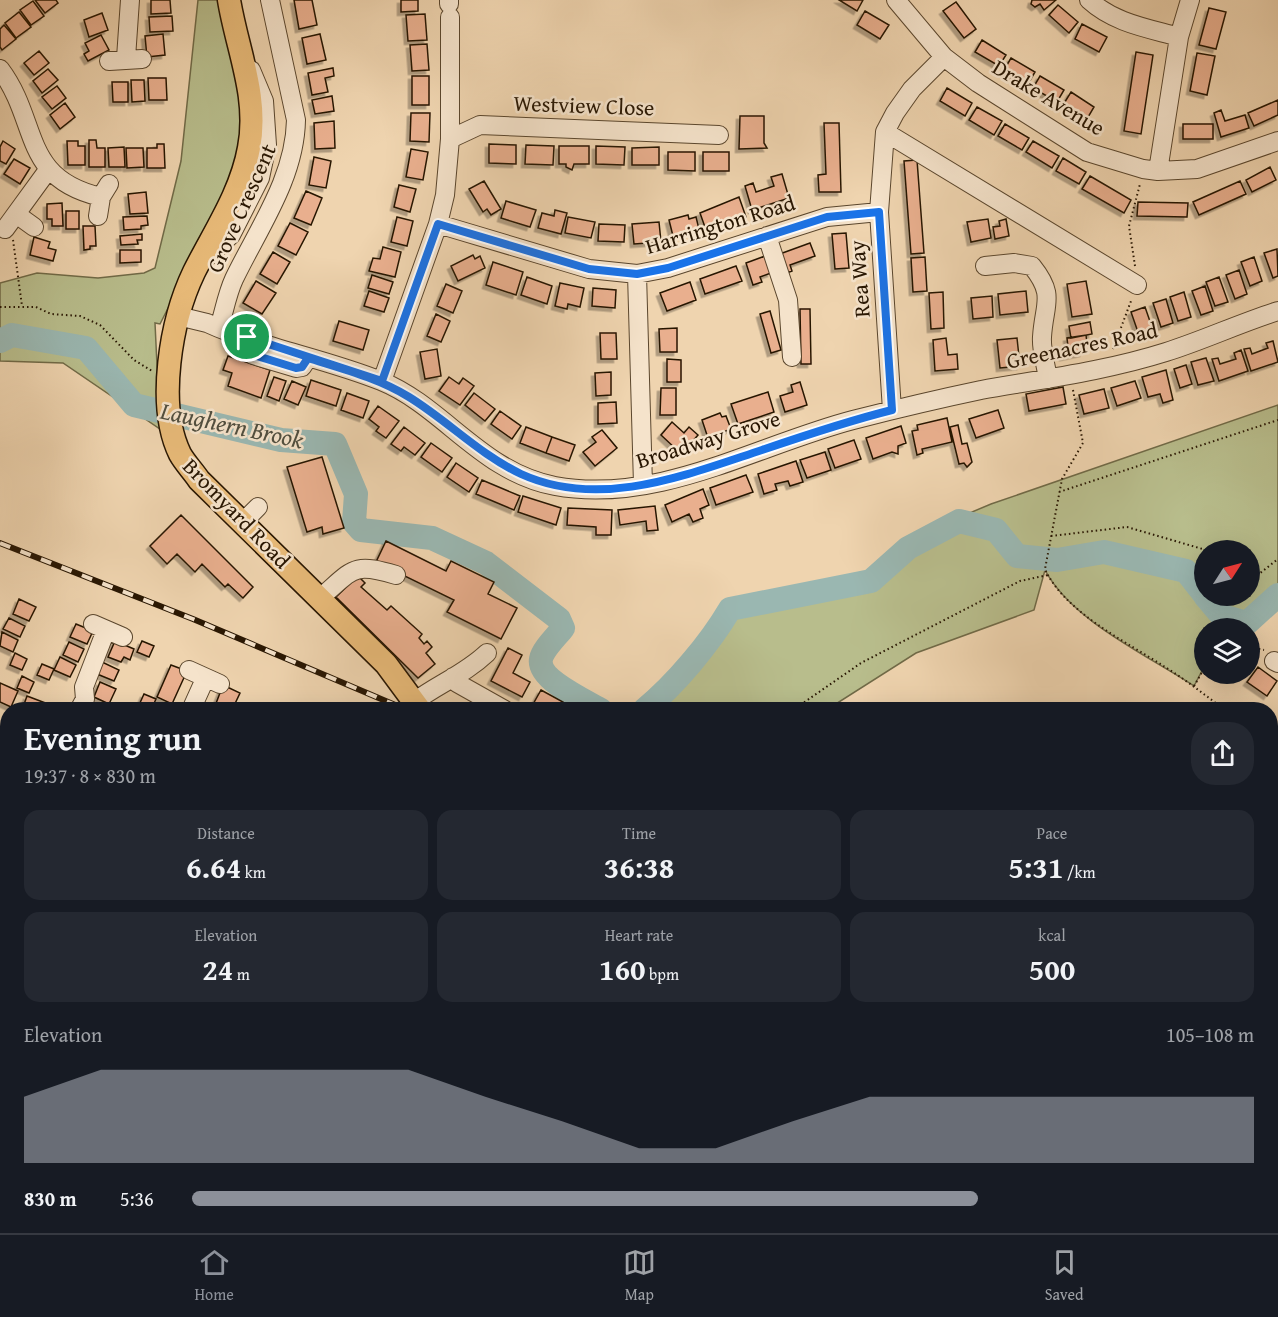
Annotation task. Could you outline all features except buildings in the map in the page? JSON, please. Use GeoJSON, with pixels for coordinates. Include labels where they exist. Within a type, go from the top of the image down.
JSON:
{"type":"FeatureCollection","features":[{"type":"Feature","properties":{"kind":"main road","name":"Bromyard Road"},"geometry":{"type":"LineString","coordinates":[[230,0],[248,78],[252,115],[250,146],[244,172],[196,268],[178,316],[168,385],[171,429],[181,455],[199,480],[386,664],[414,702]]}},
{"type":"Feature","properties":{"kind":"street"},"geometry":{"type":"LineString","coordinates":[[126,60],[130,0]]}},
{"type":"Feature","properties":{"kind":"street","name":"Grove Crescent"},"geometry":{"type":"LineString","coordinates":[[219,328],[233,281],[275,198],[296,141],[296,120],[270,0]]}},
{"type":"Feature","properties":{"kind":"street","name":"Drake Avenue"},"geometry":{"type":"LineString","coordinates":[[896,0],[944,57],[978,83],[1087,152],[1143,169],[1158,171],[1197,169],[1278,141]]}},
{"type":"Feature","properties":{"kind":"street"},"geometry":{"type":"LineString","coordinates":[[1089,0],[1100,10],[1124,22],[1179,36]]}},
{"type":"Feature","properties":{"kind":"street"},"geometry":{"type":"LineString","coordinates":[[1158,171],[1179,36],[1190,0]]}},
{"type":"Feature","properties":{"kind":"street"},"geometry":{"type":"LineString","coordinates":[[382,381],[438,224],[445,195],[450,138],[449,7]]}},
{"type":"Feature","properties":{"kind":"street","name":"Rea Way"},"geometry":{"type":"LineString","coordinates":[[892,410],[879,212],[885,132],[895,113],[912,90],[944,57]]}},
{"type":"Feature","properties":{"kind":"street"},"geometry":{"type":"LineString","coordinates":[[0,69],[10,83],[48,170],[77,191],[105,190],[98,216]]}},
{"type":"Feature","properties":{"kind":"street","name":"Westview Close"},"geometry":{"type":"LineString","coordinates":[[450,138],[480,125],[719,135]]}},
{"type":"Feature","properties":{"kind":"street"},"geometry":{"type":"LineString","coordinates":[[885,132],[1137,285]]}},
{"type":"Feature","properties":{"kind":"street"},"geometry":{"type":"LineString","coordinates":[[5,229],[48,170]]}},
{"type":"Feature","properties":{"kind":"street","name":"Harrington Road"},"geometry":{"type":"LineString","coordinates":[[438,224],[589,269],[637,274],[668,268],[827,217],[879,212]]}},
{"type":"Feature","properties":{"kind":"street"},"geometry":{"type":"LineString","coordinates":[[16,214],[34,227]]}},
{"type":"Feature","properties":{"kind":"street"},"geometry":{"type":"LineString","coordinates":[[767,236],[788,300],[792,357]]}},
{"type":"Feature","properties":{"kind":"street"},"geometry":{"type":"LineString","coordinates":[[985,266],[1014,263],[1032,266],[1044,281],[1048,299],[1042,339],[1048,379]]}},
{"type":"Feature","properties":{"kind":"street"},"geometry":{"type":"LineString","coordinates":[[637,274],[643,485]]}},
{"type":"Feature","properties":{"kind":"street","name":"Greenacres Road"},"geometry":{"type":"LineString","coordinates":[[892,410],[1070,375],[1165,352],[1278,311]]}},
{"type":"Feature","properties":{"kind":"street","name":"Broadway Grove"},"geometry":{"type":"LineString","coordinates":[[178,316],[382,381],[411,398],[489,458],[523,475],[554,485],[617,489],[675,478],[842,423],[892,410]]}},
{"type":"Feature","properties":{"kind":"street"},"geometry":{"type":"LineString","coordinates":[[242,522],[258,507]]}},
{"type":"Feature","properties":{"kind":"street"},"geometry":{"type":"LineString","coordinates":[[320,598],[348,573],[365,566],[396,575]]}},
{"type":"Feature","properties":{"kind":"street"},"geometry":{"type":"LineString","coordinates":[[83,702],[84,687],[108,630]]}},
{"type":"Feature","properties":{"kind":"street"},"geometry":{"type":"LineString","coordinates":[[422,702],[453,677],[472,668],[487,653]]}},
{"type":"Feature","properties":{"kind":"street"},"geometry":{"type":"LineString","coordinates":[[189,670],[212,681],[197,702]]}},
{"type":"Feature","properties":{"kind":"street"},"geometry":{"type":"LineString","coordinates":[[453,677],[457,683],[491,702]]}},
{"type":"Feature","properties":{"kind":"path"},"geometry":{"type":"LineString","coordinates":[[5,229],[13,237],[22,306]]}},
{"type":"Feature","properties":{"kind":"path"},"geometry":{"type":"LineString","coordinates":[[0,307],[36,307],[51,314],[80,316],[100,325],[144,368],[168,385]]}},
{"type":"Feature","properties":{"kind":"path"},"geometry":{"type":"LineString","coordinates":[[1070,375],[1083,443],[1062,480],[1045,569],[1068,600],[1094,621],[1215,702]]}},
{"type":"Feature","properties":{"kind":"path"},"geometry":{"type":"LineString","coordinates":[[1059,492],[1278,420]]}},
{"type":"Feature","properties":{"kind":"path"},"geometry":{"type":"LineString","coordinates":[[1051,536],[1127,527],[1194,547]]}},
{"type":"Feature","properties":{"kind":"path"},"geometry":{"type":"LineString","coordinates":[[1260,573],[1278,559]]}},
{"type":"Feature","properties":{"kind":"path"},"geometry":{"type":"LineString","coordinates":[[805,702],[861,663],[1020,581],[1048,575]]}},
{"type":"Feature","properties":{"kind":"green space"},"geometry":{"type":"Polygon","coordinates":[[[198,0],[222,0],[244,95],[243,146],[226,194],[160,324],[155,323],[160,429],[63,363],[0,361],[0,283],[37,273],[98,278],[144,273],[155,268],[181,161],[198,0]]]}},
{"type":"Feature","properties":{"kind":"green space"},"geometry":{"type":"Polygon","coordinates":[[[1278,405],[1278,603],[1260,620],[1260,618],[1194,618],[1194,686],[1112,636],[1092,621],[1057,588],[1045,570],[1034,610],[916,653],[839,702],[657,702],[718,628],[730,609],[871,581],[903,541],[991,504],[1278,405]]]}},
{"type":"Feature","properties":{"kind":"waterway","name":"Laughern Brook"},"geometry":{"type":"LineString","coordinates":[[0,341],[12,335],[86,348],[134,405],[281,440],[335,444],[356,494],[354,522],[361,530],[432,538],[486,563],[559,619],[563,628],[544,651],[541,659],[542,667],[554,682],[587,702]]}},
{"type":"Feature","properties":{"kind":"waterway","name":"Laughern Brook"},"geometry":{"type":"LineString","coordinates":[[653,702],[691,663],[730,609],[871,581],[908,548],[959,521],[996,530],[1017,556],[1057,560],[1104,552],[1186,571],[1194,581]]}},
{"type":"Feature","properties":{"kind":"waterway","name":"Laughern Brook"},"geometry":{"type":"LineString","coordinates":[[1214,606],[1222,616],[1247,623],[1278,595]]}},
{"type":"Feature","properties":{"kind":"railway"},"geometry":{"type":"LineString","coordinates":[[0,543],[193,619],[388,702]]}},
{"type":"Feature","properties":{"kind":"route"},"geometry":{"type":"LineString","coordinates":[[247,337],[246,347],[254,355],[296,368],[302,367],[308,358],[382,381],[411,398],[489,458],[523,475],[554,485],[578,488],[617,489],[675,478],[842,423],[892,410],[879,212],[827,217],[668,268],[637,274],[589,269],[438,224],[382,381],[247,337]]}}]}
